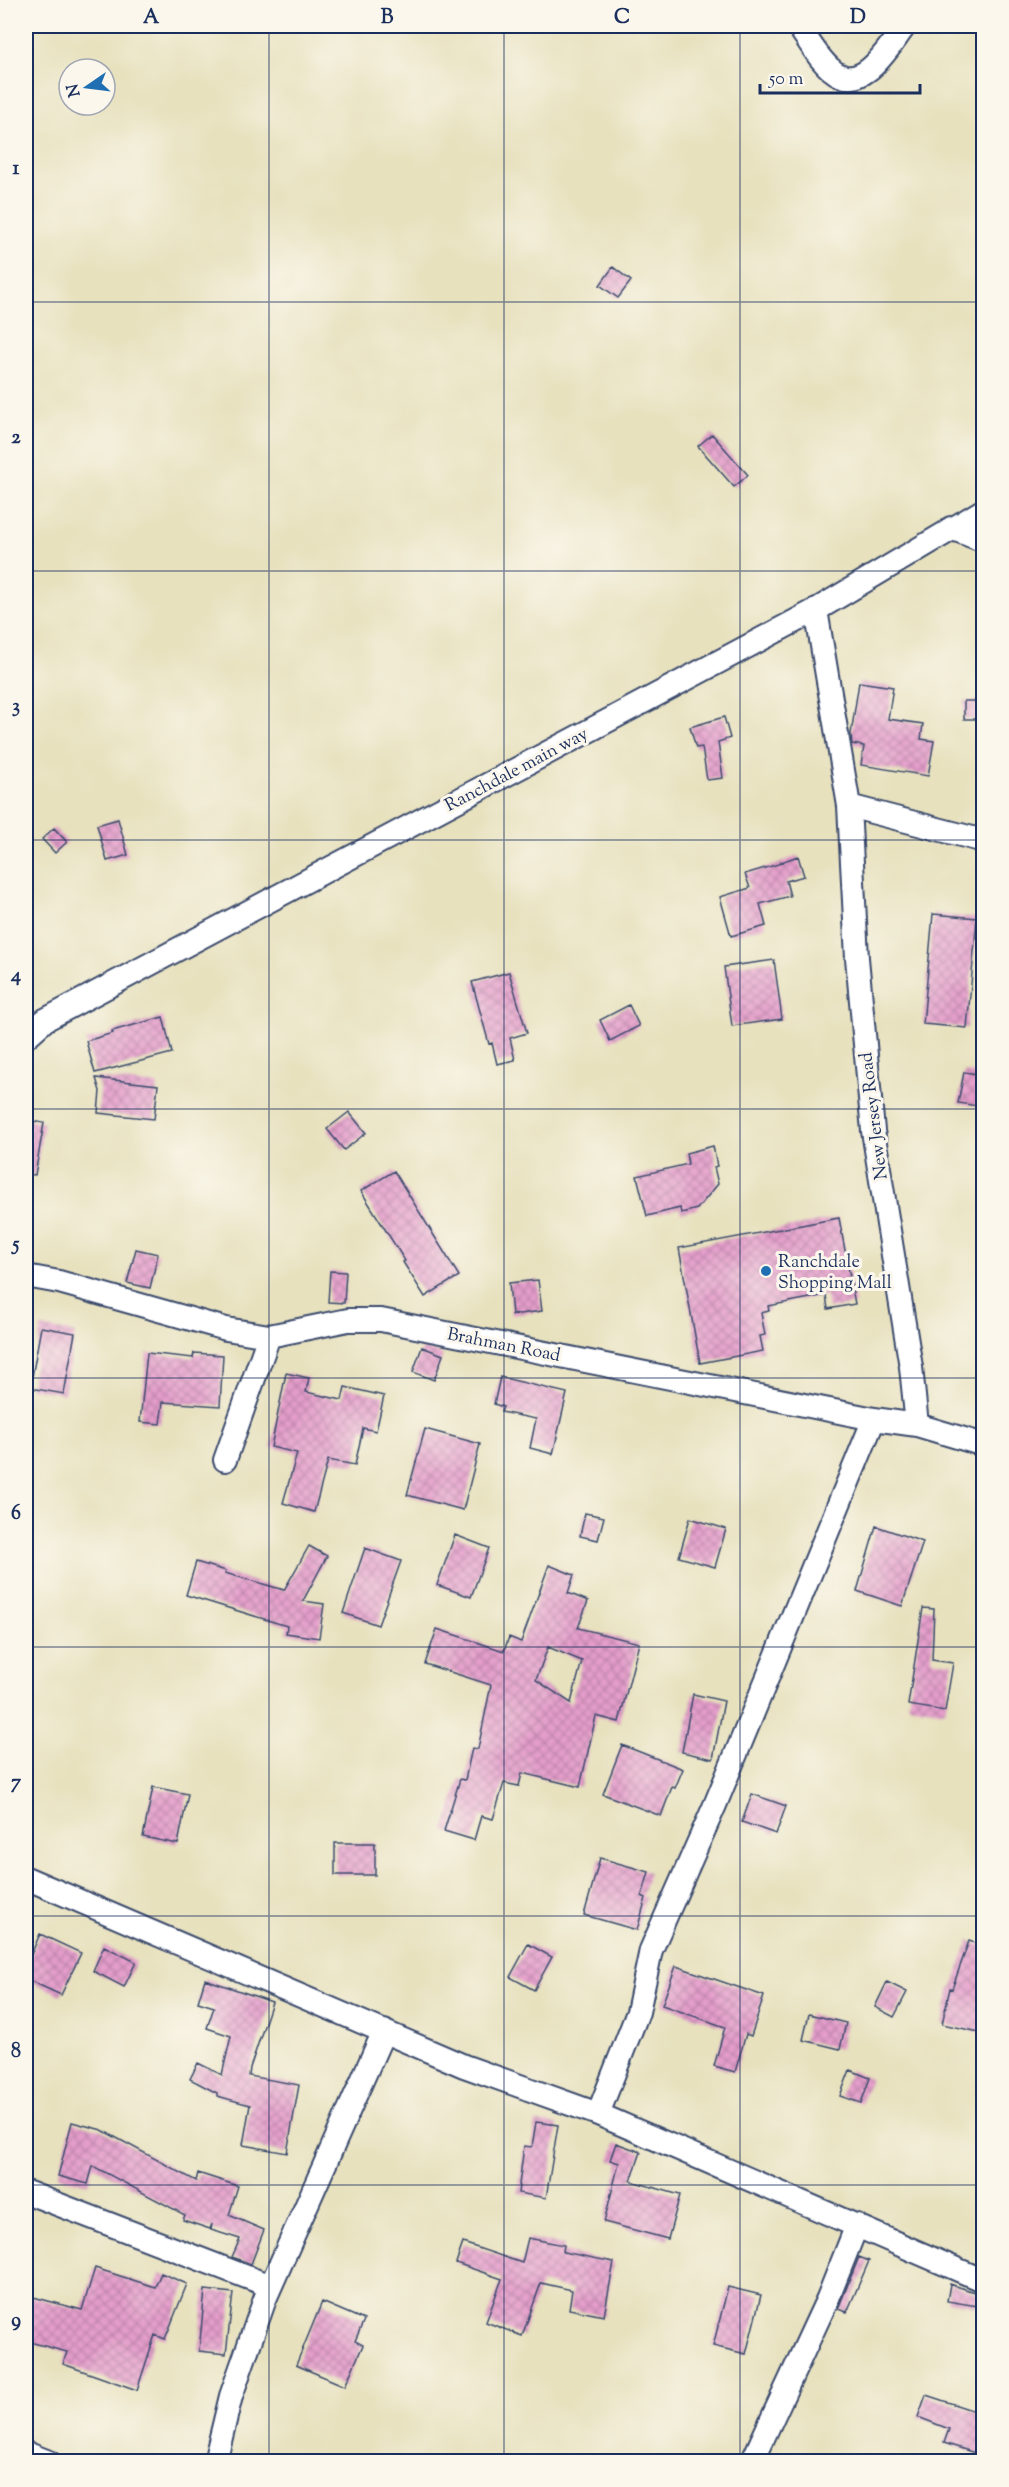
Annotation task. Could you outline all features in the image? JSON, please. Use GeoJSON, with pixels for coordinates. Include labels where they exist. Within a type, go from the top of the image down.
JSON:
{"type":"FeatureCollection","features":[{"type":"Feature","properties":{"kind":"street"},"geometry":{"type":"LineString","coordinates":[[798,26],[831,70],[843,78],[857,77],[870,69],[905,26]]}},
{"type":"Feature","properties":{"kind":"street","name":"Ranchdale main way"},"geometry":{"type":"LineString","coordinates":[[27,1036],[45,1020],[816,610],[984,510]]}},
{"type":"Feature","properties":{"kind":"street"},"geometry":{"type":"LineString","coordinates":[[951,528],[984,541]]}},
{"type":"Feature","properties":{"kind":"street","name":"New Jersey Road"},"geometry":{"type":"LineString","coordinates":[[816,610],[849,806],[856,958],[873,1131],[911,1367],[918,1425]]}},
{"type":"Feature","properties":{"kind":"street"},"geometry":{"type":"LineString","coordinates":[[849,806],[984,841]]}},
{"type":"Feature","properties":{"kind":"street","name":"Brahman Road"},"geometry":{"type":"LineString","coordinates":[[26,1276],[59,1282],[226,1329],[269,1336],[348,1320],[381,1320],[874,1419],[918,1425],[984,1445]]}},
{"type":"Feature","properties":{"kind":"street"},"geometry":{"type":"LineString","coordinates":[[225,1460],[269,1336]]}},
{"type":"Feature","properties":{"kind":"street"},"geometry":{"type":"LineString","coordinates":[[598,2114],[638,2012],[651,1950],[715,1805],[874,1419]]}},
{"type":"Feature","properties":{"kind":"street"},"geometry":{"type":"LineString","coordinates":[[26,1878],[139,1929],[384,2031],[464,2067],[598,2114],[984,2281]]}},
{"type":"Feature","properties":{"kind":"street"},"geometry":{"type":"LineString","coordinates":[[215,2462],[231,2396],[270,2286],[384,2031]]}},
{"type":"Feature","properties":{"kind":"street"},"geometry":{"type":"LineString","coordinates":[[26,2192],[270,2286]]}},
{"type":"Feature","properties":{"kind":"street"},"geometry":{"type":"LineString","coordinates":[[752,2462],[828,2298],[857,2225]]}},
{"type":"Feature","properties":{"kind":"street"},"geometry":{"type":"LineString","coordinates":[[26,2453],[49,2462]]}},
{"type":"Feature","properties":{"kind":"building"},"geometry":{"type":"Polygon","coordinates":[[[613,267],[631,281],[618,298],[600,285],[613,267]]]}},
{"type":"Feature","properties":{"kind":"building"},"geometry":{"type":"Polygon","coordinates":[[[712,434],[748,475],[734,487],[698,446],[712,434]]]}},
{"type":"Feature","properties":{"kind":"building"},"geometry":{"type":"Polygon","coordinates":[[[859,682],[893,687],[888,719],[923,724],[921,739],[934,741],[928,776],[861,765],[864,746],[852,744],[851,734],[859,682]]]}},
{"type":"Feature","properties":{"kind":"building"},"geometry":{"type":"Polygon","coordinates":[[[964,701],[984,701],[984,719],[964,719],[964,701]]]}},
{"type":"Feature","properties":{"kind":"building"},"geometry":{"type":"Polygon","coordinates":[[[724,717],[730,738],[718,742],[723,778],[707,780],[702,747],[696,748],[690,727],[724,717]]]}},
{"type":"Feature","properties":{"kind":"building"},"geometry":{"type":"Polygon","coordinates":[[[118,819],[128,855],[107,861],[97,825],[118,819]]]}},
{"type":"Feature","properties":{"kind":"building"},"geometry":{"type":"Polygon","coordinates":[[[54,828],[67,842],[55,853],[42,839],[54,828]]]}},
{"type":"Feature","properties":{"kind":"building"},"geometry":{"type":"Polygon","coordinates":[[[798,856],[804,876],[786,881],[790,896],[760,904],[766,926],[731,936],[720,897],[750,888],[745,874],[798,856]]]}},
{"type":"Feature","properties":{"kind":"building"},"geometry":{"type":"Polygon","coordinates":[[[933,914],[977,918],[967,1028],[923,1024],[933,914]]]}},
{"type":"Feature","properties":{"kind":"building"},"geometry":{"type":"Polygon","coordinates":[[[774,960],[782,1019],[732,1026],[724,967],[774,960]]]}},
{"type":"Feature","properties":{"kind":"building"},"geometry":{"type":"Polygon","coordinates":[[[509,972],[527,1033],[510,1038],[515,1060],[497,1064],[492,1043],[489,1044],[472,982],[509,972]]]}},
{"type":"Feature","properties":{"kind":"building"},"geometry":{"type":"Polygon","coordinates":[[[629,1005],[639,1026],[610,1041],[600,1020],[629,1005]]]}},
{"type":"Feature","properties":{"kind":"building"},"geometry":{"type":"Polygon","coordinates":[[[163,1017],[172,1053],[95,1073],[86,1041],[113,1033],[112,1031],[163,1017]]]}},
{"type":"Feature","properties":{"kind":"building"},"geometry":{"type":"Polygon","coordinates":[[[964,1072],[984,1075],[984,1107],[958,1103],[964,1072]]]}},
{"type":"Feature","properties":{"kind":"building"},"geometry":{"type":"Polygon","coordinates":[[[96,1078],[158,1085],[154,1119],[98,1113],[100,1091],[96,1078]]]}},
{"type":"Feature","properties":{"kind":"building"},"geometry":{"type":"Polygon","coordinates":[[[349,1112],[366,1133],[344,1150],[327,1129],[349,1112]]]}},
{"type":"Feature","properties":{"kind":"building"},"geometry":{"type":"Polygon","coordinates":[[[26,1120],[44,1123],[35,1175],[26,1174],[26,1120]]]}},
{"type":"Feature","properties":{"kind":"building"},"geometry":{"type":"Polygon","coordinates":[[[713,1146],[718,1184],[697,1209],[681,1213],[680,1208],[647,1216],[637,1176],[688,1164],[686,1153],[713,1146]]]}},
{"type":"Feature","properties":{"kind":"building"},"geometry":{"type":"Polygon","coordinates":[[[394,1171],[459,1276],[425,1297],[361,1191],[394,1171]]]}},
{"type":"Feature","properties":{"kind":"building","name":"Ranchdale Shopping Mall"},"geometry":{"type":"Polygon","coordinates":[[[839,1218],[855,1304],[828,1309],[826,1295],[768,1306],[769,1311],[761,1313],[765,1335],[760,1336],[763,1351],[700,1363],[679,1248],[839,1218]]]}},
{"type":"Feature","properties":{"kind":"building"},"geometry":{"type":"Polygon","coordinates":[[[136,1249],[158,1254],[150,1288],[127,1283],[136,1249]]]}},
{"type":"Feature","properties":{"kind":"building"},"geometry":{"type":"Polygon","coordinates":[[[330,1271],[346,1272],[344,1303],[328,1302],[330,1271]]]}},
{"type":"Feature","properties":{"kind":"building"},"geometry":{"type":"Polygon","coordinates":[[[538,1280],[542,1311],[512,1315],[509,1283],[538,1280]]]}},
{"type":"Feature","properties":{"kind":"building"},"geometry":{"type":"Polygon","coordinates":[[[41,1327],[75,1333],[64,1394],[30,1388],[41,1327]]]}},
{"type":"Feature","properties":{"kind":"building"},"geometry":{"type":"Polygon","coordinates":[[[422,1347],[443,1355],[434,1380],[413,1372],[422,1347]]]}},
{"type":"Feature","properties":{"kind":"building"},"geometry":{"type":"Polygon","coordinates":[[[147,1353],[193,1358],[194,1353],[223,1355],[220,1406],[163,1402],[160,1424],[140,1422],[147,1353]]]}},
{"type":"Feature","properties":{"kind":"building"},"geometry":{"type":"Polygon","coordinates":[[[286,1373],[309,1378],[306,1392],[342,1400],[345,1387],[384,1396],[376,1431],[363,1428],[355,1465],[328,1460],[314,1512],[283,1503],[297,1453],[271,1447],[286,1373]]]}},
{"type":"Feature","properties":{"kind":"building"},"geometry":{"type":"Polygon","coordinates":[[[500,1377],[567,1393],[553,1454],[530,1448],[536,1419],[501,1412],[503,1407],[494,1404],[500,1377]]]}},
{"type":"Feature","properties":{"kind":"building"},"geometry":{"type":"Polygon","coordinates":[[[425,1429],[480,1444],[463,1510],[407,1495],[425,1429]]]}},
{"type":"Feature","properties":{"kind":"building"},"geometry":{"type":"Polygon","coordinates":[[[585,1513],[604,1517],[598,1540],[580,1536],[585,1513]]]}},
{"type":"Feature","properties":{"kind":"building"},"geometry":{"type":"Polygon","coordinates":[[[690,1518],[726,1529],[715,1567],[679,1557],[690,1518]]]}},
{"type":"Feature","properties":{"kind":"building"},"geometry":{"type":"Polygon","coordinates":[[[876,1526],[923,1542],[902,1606],[857,1591],[876,1526]]]}},
{"type":"Feature","properties":{"kind":"building"},"geometry":{"type":"Polygon","coordinates":[[[455,1535],[489,1548],[471,1597],[437,1585],[455,1535]]]}},
{"type":"Feature","properties":{"kind":"building"},"geometry":{"type":"Polygon","coordinates":[[[309,1546],[327,1556],[303,1601],[324,1604],[319,1638],[286,1633],[287,1626],[186,1595],[196,1562],[284,1590],[309,1546]]]}},
{"type":"Feature","properties":{"kind":"building"},"geometry":{"type":"Polygon","coordinates":[[[365,1548],[401,1561],[378,1625],[343,1613],[365,1548]]]}},
{"type":"Feature","properties":{"kind":"building"},"geometry":{"type":"Polygon","coordinates":[[[549,1565],[574,1575],[568,1593],[588,1601],[578,1628],[639,1643],[619,1722],[596,1716],[580,1787],[522,1773],[519,1786],[504,1783],[493,1819],[481,1816],[474,1840],[444,1831],[460,1779],[465,1780],[472,1748],[478,1749],[491,1685],[425,1664],[437,1629],[504,1651],[509,1637],[521,1642],[549,1565]],[[548,1647],[536,1680],[571,1703],[582,1661],[548,1647]]]}},
{"type":"Feature","properties":{"kind":"building"},"geometry":{"type":"Polygon","coordinates":[[[923,1608],[934,1609],[932,1660],[953,1663],[945,1711],[908,1705],[923,1608]]]}},
{"type":"Feature","properties":{"kind":"building"},"geometry":{"type":"Polygon","coordinates":[[[693,1694],[724,1701],[713,1759],[682,1752],[693,1694]]]}},
{"type":"Feature","properties":{"kind":"building"},"geometry":{"type":"Polygon","coordinates":[[[622,1745],[683,1769],[675,1788],[672,1787],[661,1816],[603,1794],[622,1745]]]}},
{"type":"Feature","properties":{"kind":"building"},"geometry":{"type":"Polygon","coordinates":[[[153,1787],[188,1794],[178,1844],[143,1837],[153,1787]]]}},
{"type":"Feature","properties":{"kind":"building"},"geometry":{"type":"Polygon","coordinates":[[[752,1794],[786,1806],[776,1834],[742,1822],[752,1794]]]}},
{"type":"Feature","properties":{"kind":"building"},"geometry":{"type":"Polygon","coordinates":[[[335,1843],[375,1843],[375,1875],[335,1875],[335,1843]]]}},
{"type":"Feature","properties":{"kind":"building"},"geometry":{"type":"Polygon","coordinates":[[[600,1858],[649,1872],[642,1896],[646,1898],[637,1930],[584,1915],[600,1858]]]}},
{"type":"Feature","properties":{"kind":"building"},"geometry":{"type":"Polygon","coordinates":[[[40,1934],[81,1953],[61,1995],[26,1979],[26,1966],[40,1934]]]}},
{"type":"Feature","properties":{"kind":"building"},"geometry":{"type":"Polygon","coordinates":[[[969,1941],[984,1946],[984,2033],[942,2024],[950,1988],[952,1989],[969,1941]]]}},
{"type":"Feature","properties":{"kind":"building"},"geometry":{"type":"Polygon","coordinates":[[[528,1944],[552,1957],[534,1990],[510,1977],[528,1944]]]}},
{"type":"Feature","properties":{"kind":"building"},"geometry":{"type":"Polygon","coordinates":[[[104,1946],[136,1962],[124,1987],[93,1971],[104,1946]]]}},
{"type":"Feature","properties":{"kind":"building"},"geometry":{"type":"Polygon","coordinates":[[[676,1966],[764,1996],[751,2036],[746,2034],[735,2072],[714,2066],[725,2027],[662,2005],[676,1966]]]}},
{"type":"Feature","properties":{"kind":"building"},"geometry":{"type":"Polygon","coordinates":[[[205,1979],[272,2002],[249,2076],[299,2085],[287,2153],[243,2145],[250,2105],[217,2096],[217,2093],[190,2079],[198,2063],[222,2075],[231,2036],[207,2028],[214,2007],[198,2002],[205,1979]]]}},
{"type":"Feature","properties":{"kind":"building"},"geometry":{"type":"Polygon","coordinates":[[[887,1982],[907,1992],[894,2017],[875,2007],[887,1982]]]}},
{"type":"Feature","properties":{"kind":"building"},"geometry":{"type":"Polygon","coordinates":[[[809,2014],[846,2023],[840,2049],[803,2040],[809,2014]]]}},
{"type":"Feature","properties":{"kind":"building"},"geometry":{"type":"Polygon","coordinates":[[[850,2070],[870,2078],[861,2103],[840,2096],[850,2070]]]}},
{"type":"Feature","properties":{"kind":"building"},"geometry":{"type":"Polygon","coordinates":[[[72,2122],[102,2130],[196,2181],[198,2173],[238,2186],[229,2215],[264,2230],[251,2264],[232,2257],[240,2239],[211,2230],[212,2224],[210,2229],[183,2220],[185,2215],[93,2166],[88,2184],[58,2176],[72,2122]]]}},
{"type":"Feature","properties":{"kind":"building"},"geometry":{"type":"Polygon","coordinates":[[[536,2122],[558,2125],[546,2198],[518,2193],[524,2146],[532,2147],[536,2122]]]}},
{"type":"Feature","properties":{"kind":"building"},"geometry":{"type":"Polygon","coordinates":[[[616,2143],[641,2152],[631,2181],[680,2195],[668,2239],[604,2222],[619,2163],[610,2160],[616,2143]]]}},
{"type":"Feature","properties":{"kind":"building"},"geometry":{"type":"Polygon","coordinates":[[[528,2238],[564,2245],[563,2252],[614,2262],[604,2316],[569,2309],[572,2290],[541,2283],[522,2336],[486,2322],[502,2279],[456,2263],[463,2243],[522,2263],[528,2238]]]}},
{"type":"Feature","properties":{"kind":"building"},"geometry":{"type":"Polygon","coordinates":[[[859,2257],[869,2261],[847,2312],[838,2309],[859,2257]]]}},
{"type":"Feature","properties":{"kind":"building"},"geometry":{"type":"Polygon","coordinates":[[[95,2268],[155,2287],[161,2273],[187,2284],[165,2339],[155,2335],[137,2390],[63,2364],[67,2352],[26,2341],[26,2295],[82,2310],[95,2268]]]}},
{"type":"Feature","properties":{"kind":"building"},"geometry":{"type":"Polygon","coordinates":[[[950,2284],[980,2294],[977,2306],[947,2301],[950,2284]]]}},
{"type":"Feature","properties":{"kind":"building"},"geometry":{"type":"Polygon","coordinates":[[[728,2287],[761,2295],[746,2354],[713,2346],[728,2287]]]}},
{"type":"Feature","properties":{"kind":"building"},"geometry":{"type":"Polygon","coordinates":[[[205,2290],[233,2293],[226,2354],[199,2351],[205,2290]]]}},
{"type":"Feature","properties":{"kind":"building"},"geometry":{"type":"Polygon","coordinates":[[[322,2302],[364,2320],[355,2341],[363,2345],[345,2386],[296,2365],[322,2302]]]}},
{"type":"Feature","properties":{"kind":"building"},"geometry":{"type":"Polygon","coordinates":[[[926,2395],[984,2414],[984,2456],[944,2443],[949,2429],[918,2417],[926,2395]]]}},
{"type":"Feature","properties":{"kind":"place","name":"Ranchdale Shopping Mall"},"geometry":{"type":"Point","coordinates":[766,1271]}}]}
